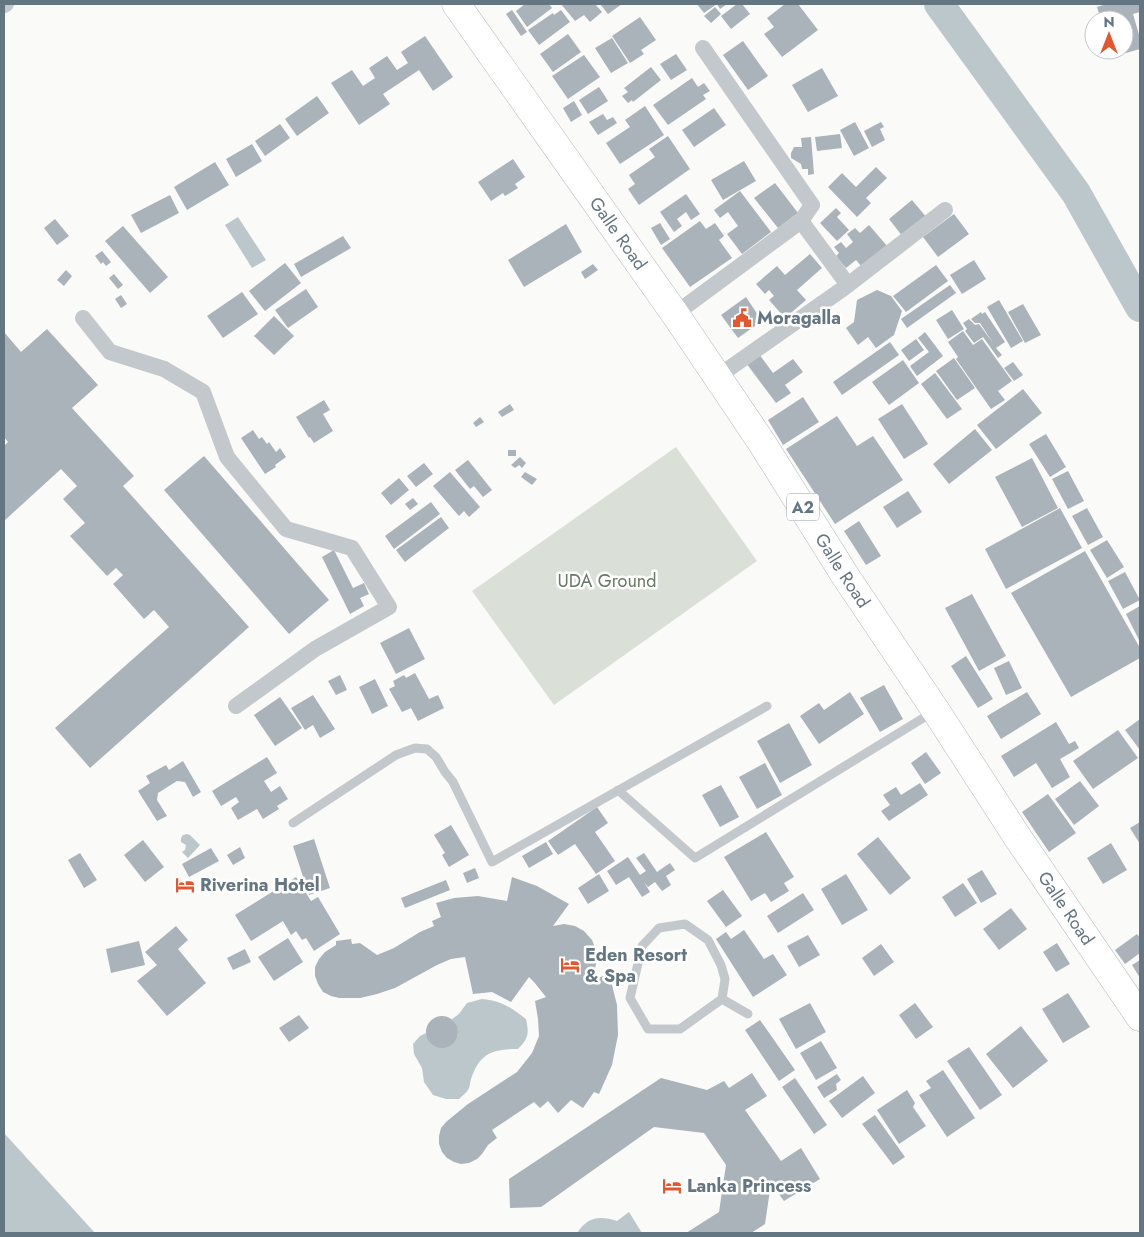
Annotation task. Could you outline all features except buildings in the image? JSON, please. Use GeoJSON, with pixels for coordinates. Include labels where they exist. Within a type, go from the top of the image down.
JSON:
{"type":"FeatureCollection","features":[{"type":"Feature","properties":{"kind":"highway","name":"Galle Road"},"geometry":{"type":"LineString","coordinates":[[456,4],[675,314],[762,443],[846,577],[1016,835],[1140,1017]]}},
{"type":"Feature","properties":{"kind":"street"},"geometry":{"type":"LineString","coordinates":[[675,314],[800,221],[812,204],[703,48]]}},
{"type":"Feature","properties":{"kind":"street"},"geometry":{"type":"LineString","coordinates":[[716,377],[848,285],[945,210]]}},
{"type":"Feature","properties":{"kind":"street"},"geometry":{"type":"LineString","coordinates":[[800,221],[848,285]]}},
{"type":"Feature","properties":{"kind":"street"},"geometry":{"type":"LineString","coordinates":[[83,318],[110,352],[164,369],[203,392],[227,457],[286,529],[352,548],[389,607],[315,649],[236,706]]}},
{"type":"Feature","properties":{"kind":"lane"},"geometry":{"type":"LineString","coordinates":[[293,822],[396,756],[415,748],[427,749],[436,757],[453,782],[492,862],[767,706]]}},
{"type":"Feature","properties":{"kind":"lane"},"geometry":{"type":"LineString","coordinates":[[618,790],[695,858],[936,711]]}},
{"type":"Feature","properties":{"kind":"lane"},"geometry":{"type":"LineString","coordinates":[[685,924],[701,934],[708,940],[721,965],[725,979],[722,999],[680,1029],[648,1029],[630,998],[642,946],[659,928],[685,924]]}},
{"type":"Feature","properties":{"kind":"lane"},"geometry":{"type":"LineString","coordinates":[[722,999],[748,1014]]}},
{"type":"Feature","properties":{"kind":"green space","name":"UDA Ground"},"geometry":{"type":"Polygon","coordinates":[[[676,447],[757,561],[554,705],[472,591],[676,447]]]}},
{"type":"Feature","properties":{"kind":"shaded area"},"geometry":{"type":"Polygon","coordinates":[[[238,217],[266,260],[252,268],[225,225],[238,217]]]}},
{"type":"Feature","properties":{"kind":"shaded area"},"geometry":{"type":"Polygon","coordinates":[[[187,834],[200,845],[188,858],[182,852],[185,850],[186,845],[181,842],[183,835],[187,834]]]}},
{"type":"Feature","properties":{"kind":"shaded area"},"geometry":{"type":"Polygon","coordinates":[[[482,999],[506,1005],[526,1019],[528,1032],[524,1042],[518,1049],[501,1050],[488,1054],[483,1058],[478,1063],[468,1090],[459,1099],[446,1099],[433,1095],[424,1082],[422,1068],[414,1054],[413,1044],[420,1036],[426,1033],[430,1042],[436,1046],[449,1046],[458,1035],[457,1027],[452,1019],[459,1014],[467,1003],[482,999]]]}},
{"type":"Feature","properties":{"kind":"shaded area"},"geometry":{"type":"Polygon","coordinates":[[[4,1133],[95,1233],[4,1233],[4,1133]]]}},
{"type":"Feature","properties":{"kind":"shaded area"},"geometry":{"type":"Polygon","coordinates":[[[629,1212],[642,1233],[577,1233],[585,1224],[594,1219],[605,1218],[617,1221],[629,1212]]]}},
{"type":"Feature","properties":{"kind":"waterway"},"geometry":{"type":"LineString","coordinates":[[939,4],[1076,193],[1140,307]]}},
{"type":"Feature","properties":{"kind":"place","name":"Moragalla"},"geometry":{"type":"Point","coordinates":[742,318]}},
{"type":"Feature","properties":{"kind":"place","name":"Riverina Hotel"},"geometry":{"type":"Point","coordinates":[185,885]}},
{"type":"Feature","properties":{"kind":"place","name":"Eden Resort & Spa"},"geometry":{"type":"Point","coordinates":[570,965]}},
{"type":"Feature","properties":{"kind":"place","name":"Lanka Princess"},"geometry":{"type":"Point","coordinates":[672,1186]}}]}
